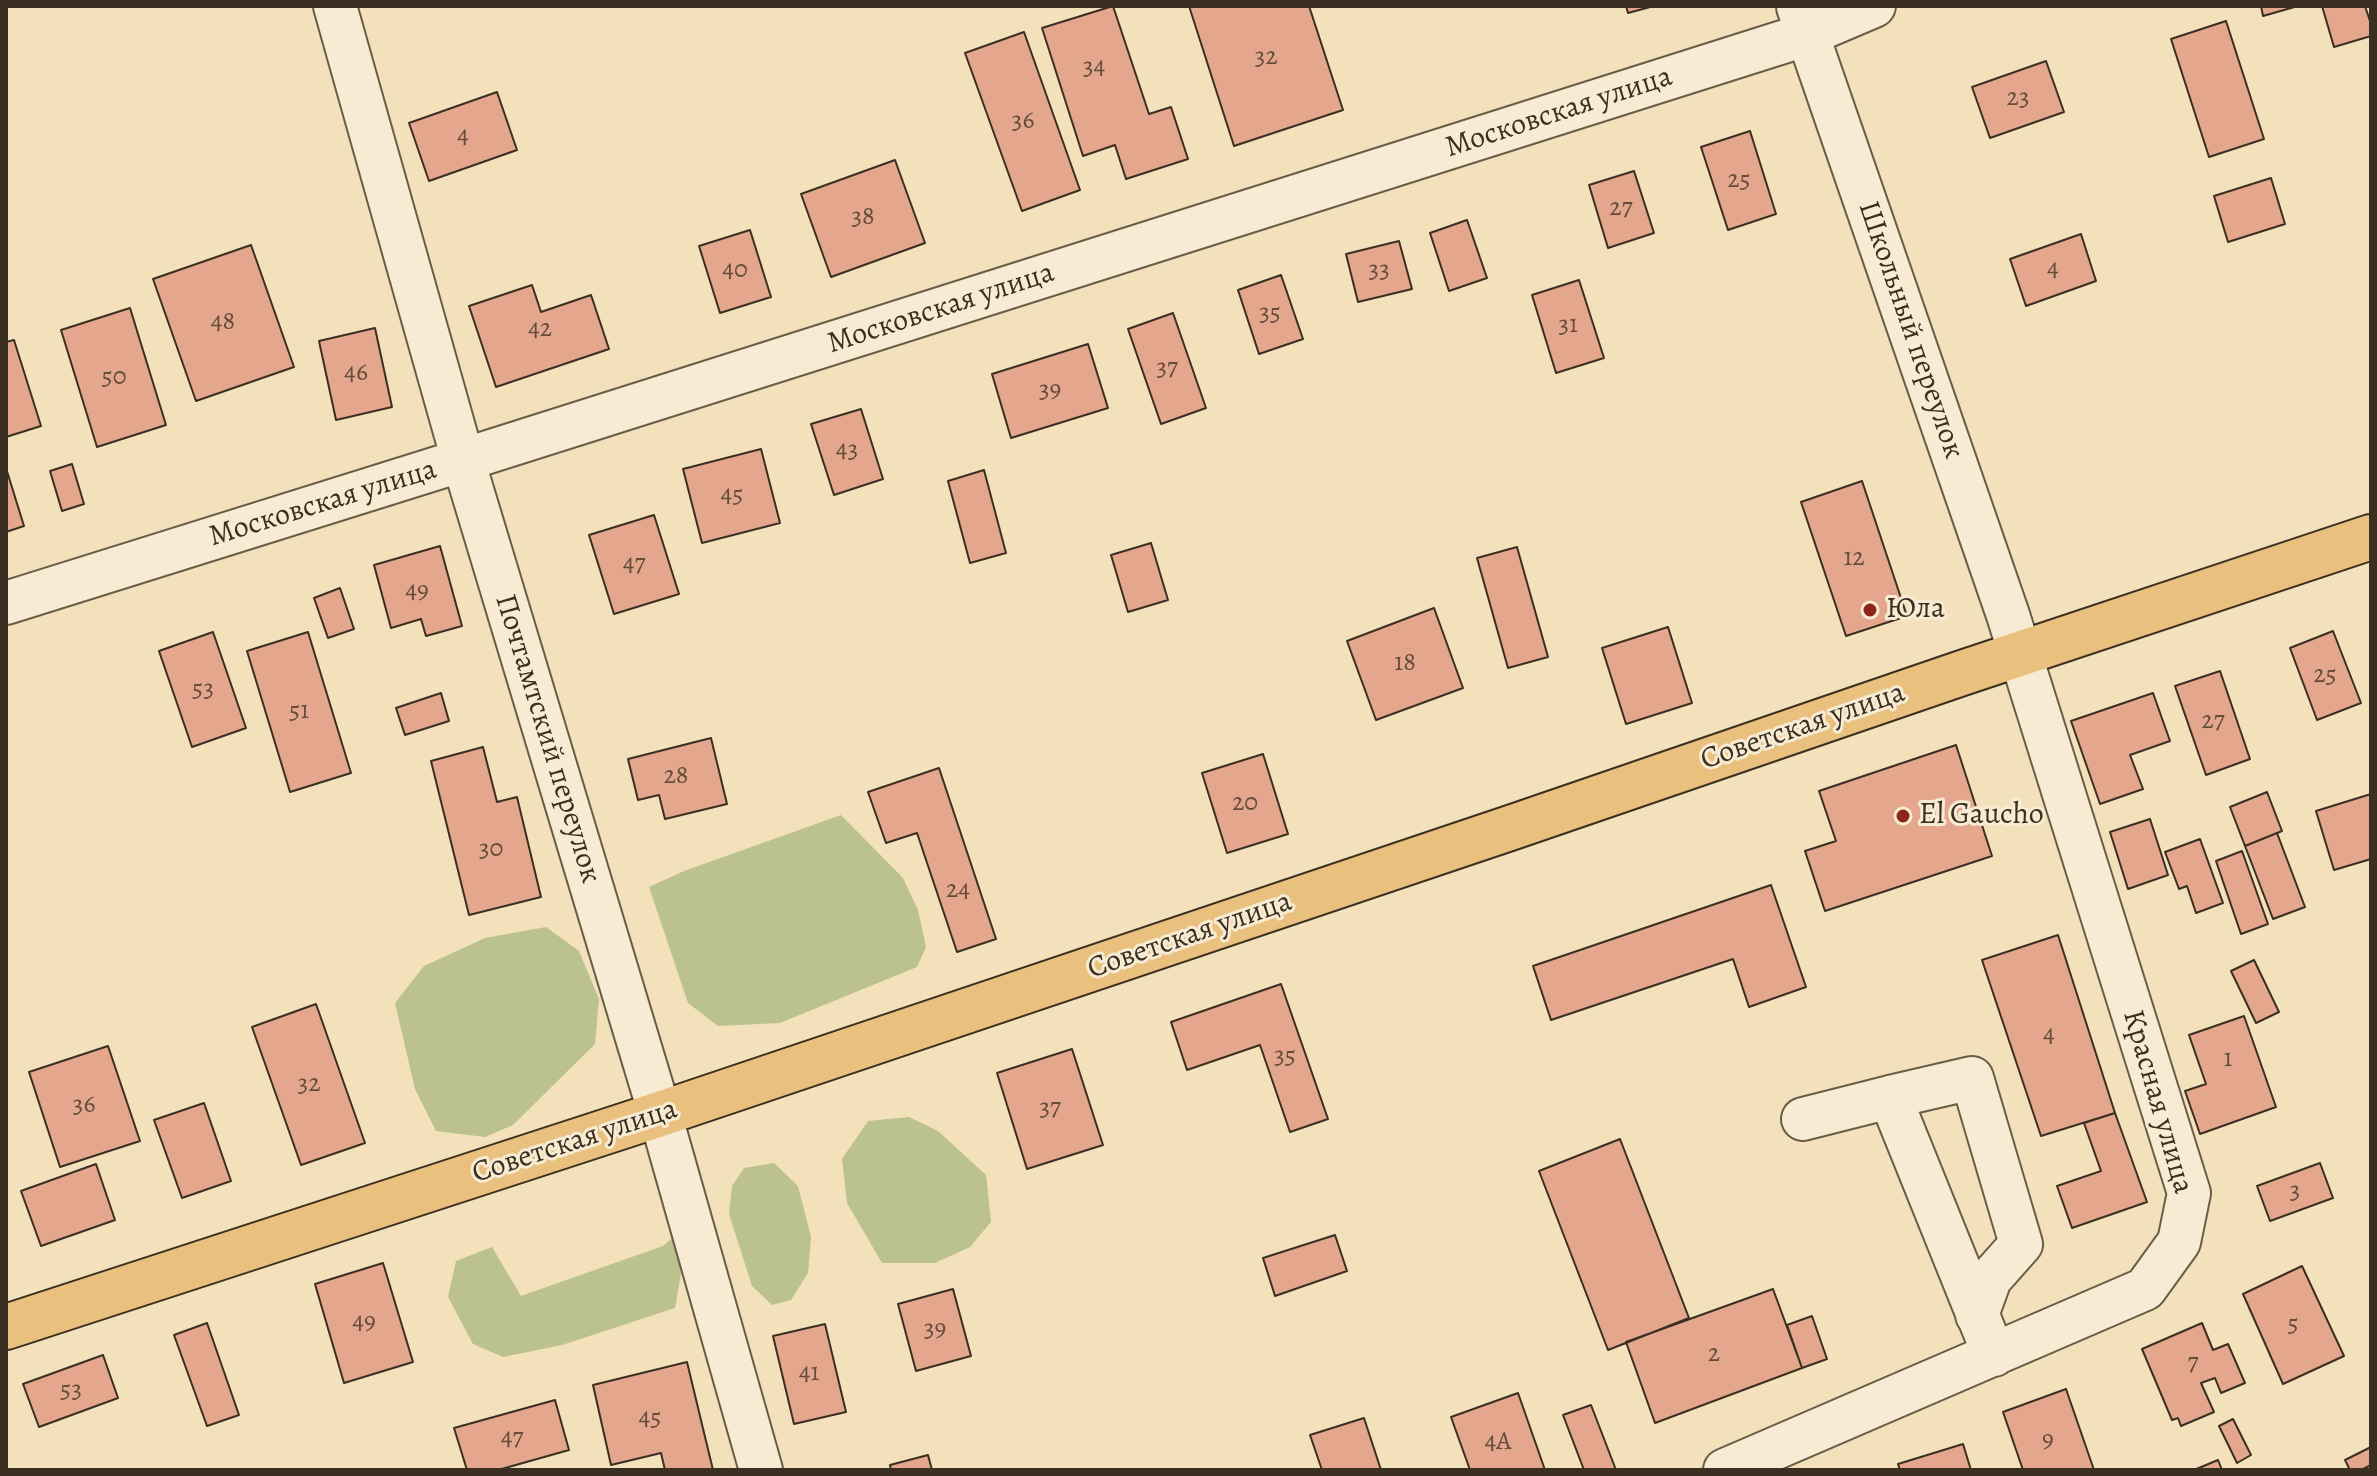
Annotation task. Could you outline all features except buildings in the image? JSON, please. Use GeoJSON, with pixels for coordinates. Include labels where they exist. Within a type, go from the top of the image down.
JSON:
{"type":"FeatureCollection","features":[{"type":"Feature","properties":{"kind":"main road","name":"Советская улица"},"geometry":{"type":"LineString","coordinates":[[6,1327],[660,1114],[2371,537]]}},
{"type":"Feature","properties":{"kind":"street","name":"Почтамтский переулок"},"geometry":{"type":"LineString","coordinates":[[335,6],[463,460],[660,1114],[761,1470]]}},
{"type":"Feature","properties":{"kind":"street","name":"Московская улица"},"geometry":{"type":"LineString","coordinates":[[6,603],[463,460],[1803,20],[1874,6]]}},
{"type":"Feature","properties":{"kind":"street","name":"Школьный переулок"},"geometry":{"type":"LineString","coordinates":[[1803,20],[2020,654]]}},
{"type":"Feature","properties":{"kind":"street","name":"Красная улица"},"geometry":{"type":"LineString","coordinates":[[1725,1470],[2145,1289],[2179,1242],[2189,1193],[2020,654]]}},
{"type":"Feature","properties":{"kind":"street"},"geometry":{"type":"LineString","coordinates":[[1803,1119],[1972,1078],[2021,1244],[1990,1279],[1977,1315]]}},
{"type":"Feature","properties":{"kind":"street"},"geometry":{"type":"LineString","coordinates":[[1890,1097],[1994,1355]]}},
{"type":"Feature","properties":{"kind":"green space"},"geometry":{"type":"Polygon","coordinates":[[[841,815],[903,878],[918,910],[926,947],[917,967],[780,1023],[718,1026],[688,1003],[649,887],[684,871],[841,815]]]}},
{"type":"Feature","properties":{"kind":"green space"},"geometry":{"type":"Polygon","coordinates":[[[546,927],[579,951],[599,999],[595,1044],[513,1125],[485,1137],[436,1131],[415,1089],[395,1003],[424,966],[485,938],[546,927]]]}},
{"type":"Feature","properties":{"kind":"green space"},"geometry":{"type":"Polygon","coordinates":[[[909,1117],[938,1131],[986,1175],[991,1222],[970,1247],[935,1263],[882,1263],[847,1203],[842,1159],[868,1121],[909,1117]]]}},
{"type":"Feature","properties":{"kind":"green space"},"geometry":{"type":"Polygon","coordinates":[[[774,1163],[798,1186],[811,1237],[808,1273],[791,1300],[772,1305],[752,1286],[729,1214],[732,1186],[744,1168],[774,1163]]]}},
{"type":"Feature","properties":{"kind":"green space"},"geometry":{"type":"Polygon","coordinates":[[[679,1232],[681,1274],[675,1308],[562,1345],[503,1357],[473,1344],[448,1297],[456,1261],[492,1247],[521,1296],[663,1246],[679,1232]]]}},
{"type":"Feature","properties":{"kind":"place","name":"Юла"},"geometry":{"type":"Point","coordinates":[1870,610]}},
{"type":"Feature","properties":{"kind":"place","name":"El Gaucho"},"geometry":{"type":"Point","coordinates":[1903,816]}}]}
